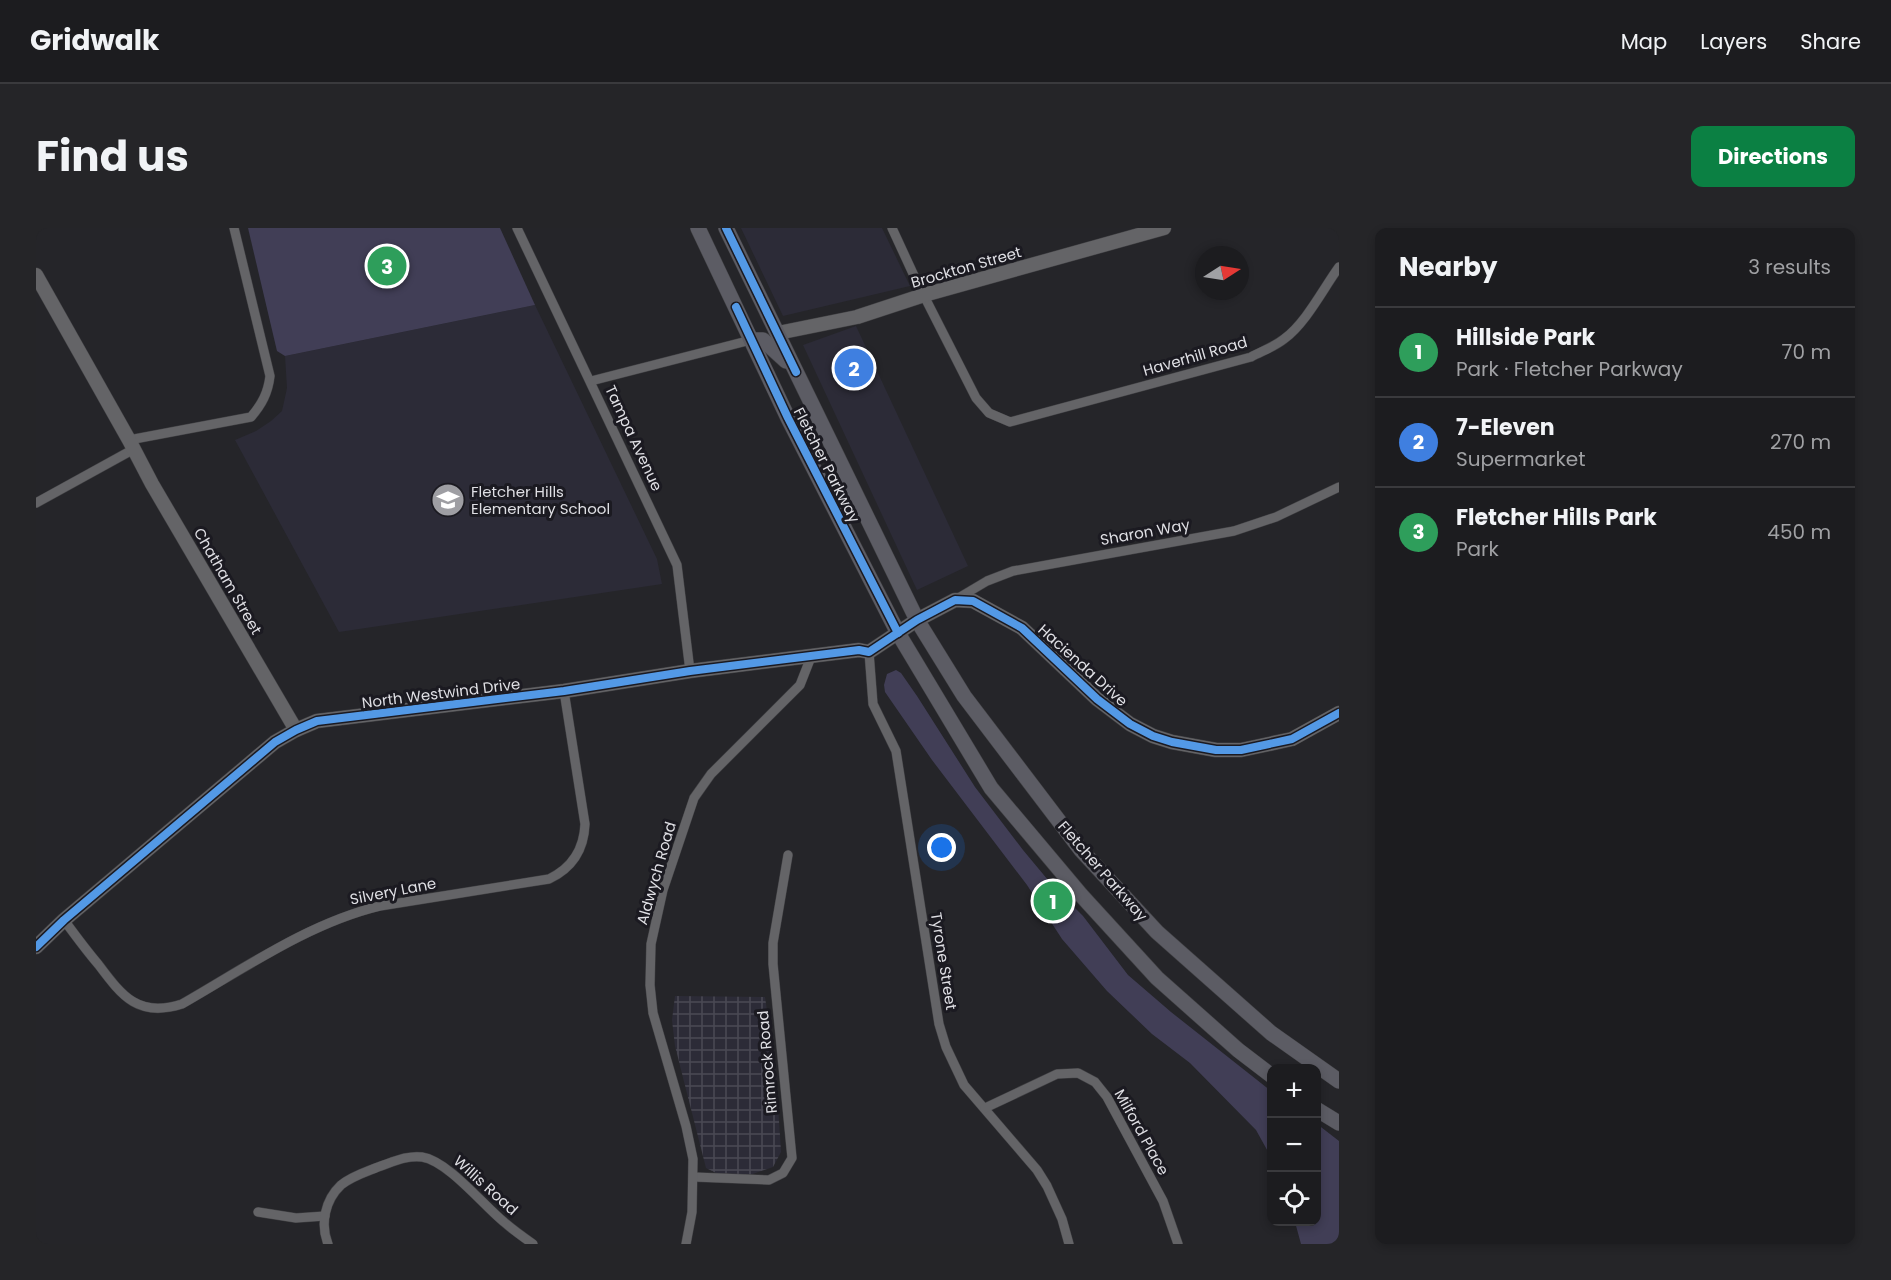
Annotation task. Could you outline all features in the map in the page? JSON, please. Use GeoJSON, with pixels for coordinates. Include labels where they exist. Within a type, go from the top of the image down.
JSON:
{"type":"FeatureCollection","features":[{"type":"Feature","properties":{"kind":"main road","name":"Fletcher Parkway"},"geometry":{"type":"LineString","coordinates":[[698,228],[792,426],[898,633],[991,788],[1081,896],[1157,978],[1267,1072]]}},
{"type":"Feature","properties":{"kind":"main road","name":"Fletcher Parkway"},"geometry":{"type":"LineString","coordinates":[[726,228],[917,620],[964,696],[1081,850],[1157,932],[1271,1033],[1339,1081]]}},
{"type":"Feature","properties":{"kind":"main road"},"geometry":{"type":"LineString","coordinates":[[736,308],[757,328],[778,333]]}},
{"type":"Feature","properties":{"kind":"main road"},"geometry":{"type":"LineString","coordinates":[[751,340],[763,340],[776,349],[796,372]]}},
{"type":"Feature","properties":{"kind":"main road"},"geometry":{"type":"LineString","coordinates":[[1321,1112],[1339,1123]]}},
{"type":"Feature","properties":{"kind":"street"},"geometry":{"type":"LineString","coordinates":[[36,503],[131,445],[251,417],[262,404],[269,387],[270,376],[234,228]]}},
{"type":"Feature","properties":{"kind":"street","name":"Tampa Avenue"},"geometry":{"type":"LineString","coordinates":[[517,228],[677,565],[690,671]]}},
{"type":"Feature","properties":{"kind":"street"},"geometry":{"type":"LineString","coordinates":[[892,228],[924,296]]}},
{"type":"Feature","properties":{"kind":"street","name":"Brockton Street"},"geometry":{"type":"LineString","coordinates":[[778,333],[857,317],[1164,228]]}},
{"type":"Feature","properties":{"kind":"street","name":"Haverhill Road"},"geometry":{"type":"LineString","coordinates":[[924,296],[976,398],[989,413],[1010,422],[1251,357],[1287,337],[1339,267]]}},
{"type":"Feature","properties":{"kind":"street","name":"Chatham Street"},"geometry":{"type":"LineString","coordinates":[[36,275],[158,495],[296,730]]}},
{"type":"Feature","properties":{"kind":"street"},"geometry":{"type":"LineString","coordinates":[[591,381],[751,340]]}},
{"type":"Feature","properties":{"kind":"street","name":"Sharon Way"},"geometry":{"type":"LineString","coordinates":[[955,600],[987,581],[1013,571],[1234,531],[1276,517],[1339,488]]}},
{"type":"Feature","properties":{"kind":"street"},"geometry":{"type":"LineString","coordinates":[[869,652],[917,620],[955,600]]}},
{"type":"Feature","properties":{"kind":"street","name":"Hacienda Drive"},"geometry":{"type":"LineString","coordinates":[[955,600],[973,601],[1022,628],[1096,699],[1153,736],[1173,742],[1216,750],[1241,750],[1292,739],[1339,713]]}},
{"type":"Feature","properties":{"kind":"street","name":"North Westwind Drive"},"geometry":{"type":"LineString","coordinates":[[36,947],[64,920],[275,742],[317,721],[564,691],[690,671],[859,650],[869,652]]}},
{"type":"Feature","properties":{"kind":"street","name":"Tyrone Street"},"geometry":{"type":"LineString","coordinates":[[869,652],[873,704],[896,751],[939,1024],[946,1047],[964,1084],[1042,1178],[1062,1219],[1068,1244]]}},
{"type":"Feature","properties":{"kind":"street","name":"Aldwych Road"},"geometry":{"type":"LineString","coordinates":[[686,1244],[692,1212],[693,1159],[686,1126],[653,1013],[651,945],[663,890],[690,808],[699,789],[711,774],[800,685],[808,670],[811,657]]}},
{"type":"Feature","properties":{"kind":"street","name":"Silvery Lane"},"geometry":{"type":"LineString","coordinates":[[64,920],[118,991],[135,1003],[164,1008],[182,1004],[317,928],[354,913],[380,906],[549,879],[563,871],[574,859],[579,851],[585,824],[564,691]]}},
{"type":"Feature","properties":{"kind":"street","name":"Rimrock Road"},"geometry":{"type":"LineString","coordinates":[[694,1177],[769,1180],[783,1173],[792,1158],[773,964],[773,944],[788,855]]}},
{"type":"Feature","properties":{"kind":"street","name":"Milford Place"},"geometry":{"type":"LineString","coordinates":[[985,1108],[1057,1074],[1078,1073],[1095,1082],[1107,1097],[1163,1201],[1178,1244]]}},
{"type":"Feature","properties":{"kind":"street","name":"Willis Road"},"geometry":{"type":"LineString","coordinates":[[325,1215],[335,1192],[348,1180],[400,1159],[423,1157],[444,1166],[504,1223],[533,1244]]}},
{"type":"Feature","properties":{"kind":"street"},"geometry":{"type":"LineString","coordinates":[[258,1212],[296,1218],[325,1215],[324,1232],[328,1244]]}},
{"type":"Feature","properties":{"kind":"shaded area"},"geometry":{"type":"Polygon","coordinates":[[[248,228],[500,228],[535,305],[285,356],[277,351],[248,228]]]}},
{"type":"Feature","properties":{"kind":"shaded area"},"geometry":{"type":"Polygon","coordinates":[[[741,228],[882,228],[910,286],[783,316],[741,228]]]}},
{"type":"Feature","properties":{"kind":"shaded area","name":"Fletcher Hills Elementary School"},"geometry":{"type":"Polygon","coordinates":[[[535,305],[657,559],[662,584],[339,632],[235,440],[256,431],[282,411],[287,388],[285,356],[535,305]]]}},
{"type":"Feature","properties":{"kind":"shaded area"},"geometry":{"type":"Polygon","coordinates":[[[856,326],[968,566],[917,590],[803,345],[856,326]]]}},
{"type":"Feature","properties":{"kind":"shaded area"},"geometry":{"type":"Polygon","coordinates":[[[896,670],[901,673],[975,787],[1023,850],[1053,886],[1083,916],[1128,975],[1267,1088],[1267,1150],[1256,1130],[1190,1063],[1152,1034],[1107,991],[1062,939],[1027,885],[932,760],[885,692],[887,674],[896,670]]]}},
{"type":"Feature","properties":{"kind":"shaded area"},"geometry":{"type":"Polygon","coordinates":[[[675,996],[765,997],[776,1074],[781,1152],[773,1167],[747,1176],[718,1174],[706,1168],[675,1046],[672,1020],[675,996]]]}},
{"type":"Feature","properties":{"kind":"shaded area"},"geometry":{"type":"Polygon","coordinates":[[[1321,1127],[1339,1141],[1339,1244],[1301,1244],[1296,1226],[1321,1226],[1321,1127]]]}},
{"type":"Feature","properties":{"kind":"cycle path"},"geometry":{"type":"LineString","coordinates":[[726,228],[796,372]]}},
{"type":"Feature","properties":{"kind":"cycle path"},"geometry":{"type":"LineString","coordinates":[[736,307],[788,418],[898,633]]}},
{"type":"Feature","properties":{"kind":"cycle path"},"geometry":{"type":"LineString","coordinates":[[36,947],[64,920],[275,742],[317,721],[564,691],[690,671],[859,650],[869,652],[917,620],[955,600],[973,601],[1022,628],[1097,699],[1130,724],[1153,736],[1172,742],[1216,750],[1241,750],[1292,739],[1339,713]]}},
{"type":"Feature","properties":{"kind":"place","name":"Fletcher Hills Park"},"geometry":{"type":"Point","coordinates":[387,266]}},
{"type":"Feature","properties":{"kind":"place","name":"7-Eleven"},"geometry":{"type":"Point","coordinates":[854,368]}},
{"type":"Feature","properties":{"kind":"place","name":"Fletcher Hills Elementary School"},"geometry":{"type":"Point","coordinates":[448,500]}},
{"type":"Feature","properties":{"kind":"place","name":"Hillside Park"},"geometry":{"type":"Point","coordinates":[1053,901]}}]}
